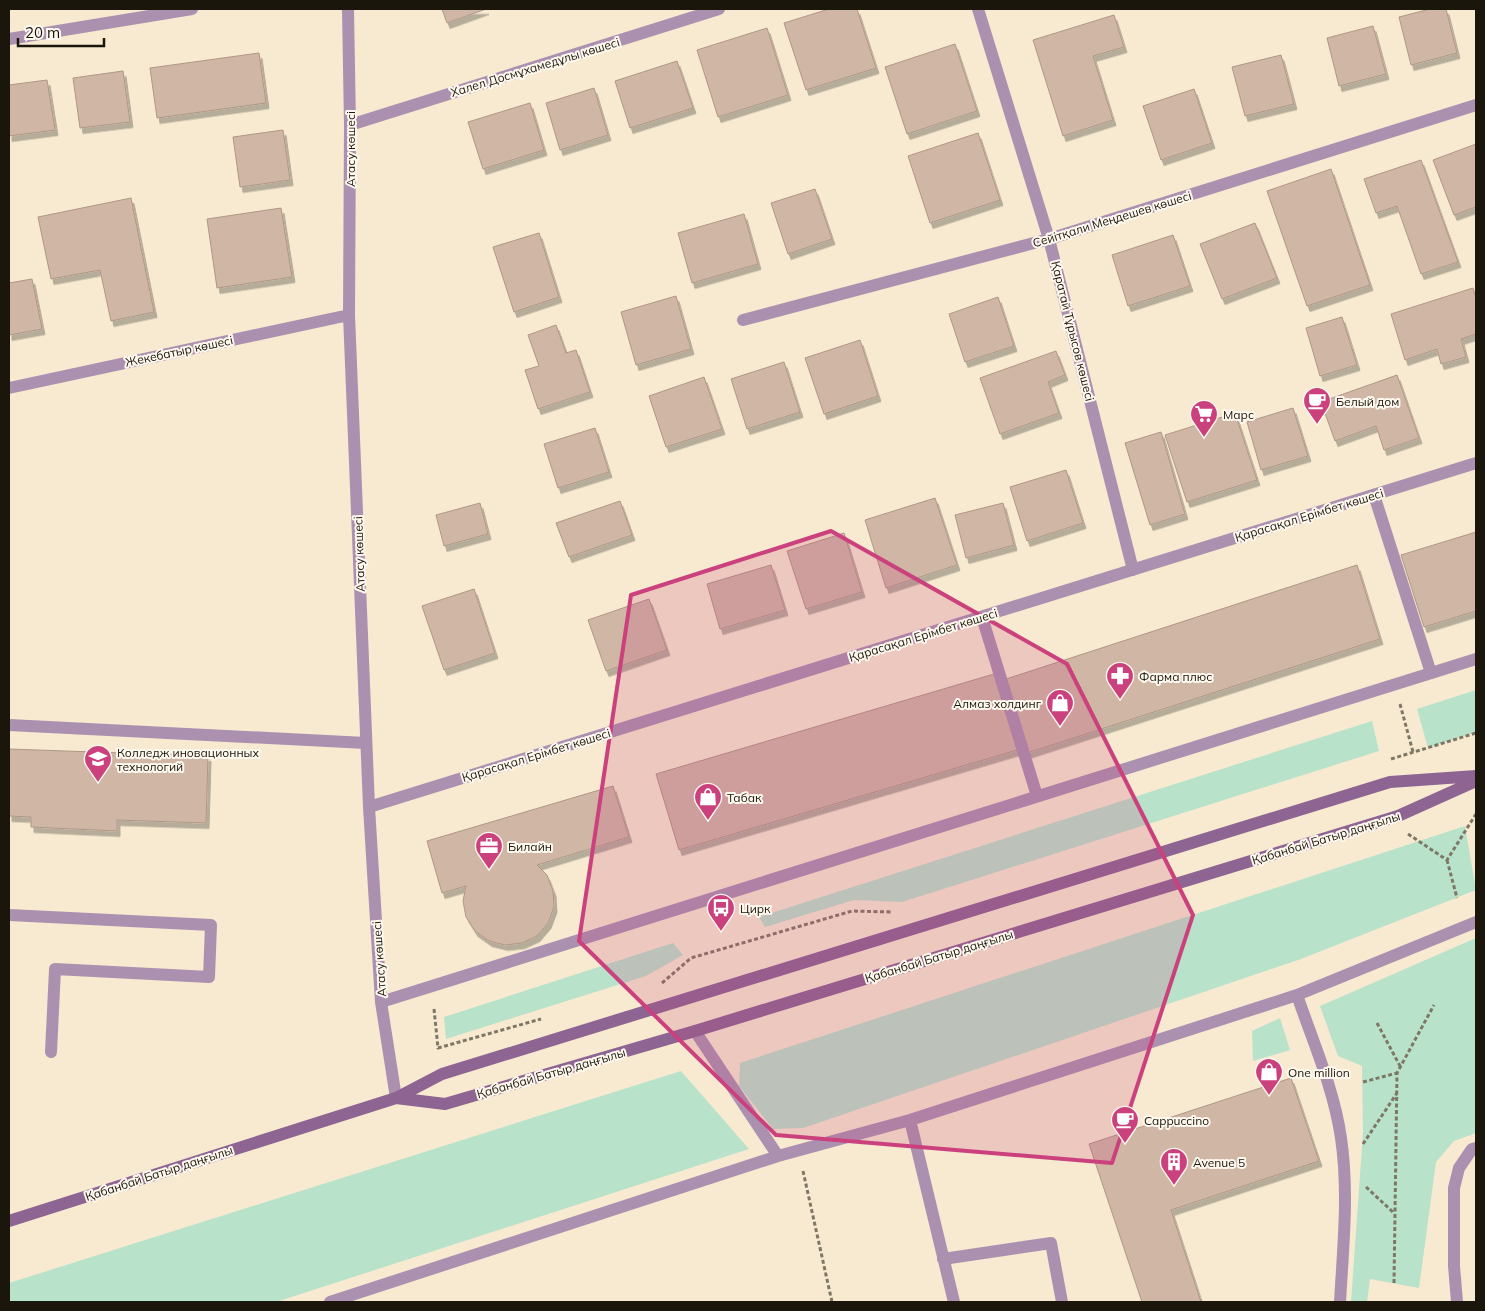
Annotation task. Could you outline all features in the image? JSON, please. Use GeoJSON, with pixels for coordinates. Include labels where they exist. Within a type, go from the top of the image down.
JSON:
{"type":"FeatureCollection","features":[{"type":"Feature","properties":{"kind":"main road","name":"Қабанбай Батыр даңғылы"},"geometry":{"type":"LineString","coordinates":[[9,1221],[396,1098],[451,1071],[1390,782],[1476,776]]}},
{"type":"Feature","properties":{"kind":"main road","name":"Қабанбай Батыр даңғылы"},"geometry":{"type":"LineString","coordinates":[[396,1098],[445,1104],[694,1031],[1398,816],[1476,781]]}},
{"type":"Feature","properties":{"kind":"street"},"geometry":{"type":"LineString","coordinates":[[9,39],[192,9]]}},
{"type":"Feature","properties":{"kind":"street","name":"Атасу көшесі"},"geometry":{"type":"LineString","coordinates":[[348,9],[350,125],[349,315],[366,743],[382,1002],[396,1098]]}},
{"type":"Feature","properties":{"kind":"street","name":"Халел Досмұхамедұлы көшесі"},"geometry":{"type":"LineString","coordinates":[[350,125],[719,9]]}},
{"type":"Feature","properties":{"kind":"street","name":"Қаратай Тұрысов көшесі"},"geometry":{"type":"LineString","coordinates":[[978,9],[1049,239],[1133,570]]}},
{"type":"Feature","properties":{"kind":"street","name":"Сейітқали Меңдешев көшесі"},"geometry":{"type":"LineString","coordinates":[[743,320],[1049,239],[1476,106]]}},
{"type":"Feature","properties":{"kind":"street","name":"Жекебатыр көшесі"},"geometry":{"type":"LineString","coordinates":[[9,388],[349,315]]}},
{"type":"Feature","properties":{"kind":"street","name":"Қарасақал Ерімбет көшесі"},"geometry":{"type":"LineString","coordinates":[[369,807],[1476,464]]}},
{"type":"Feature","properties":{"kind":"street"},"geometry":{"type":"LineString","coordinates":[[1374,495],[1430,673]]}},
{"type":"Feature","properties":{"kind":"street"},"geometry":{"type":"LineString","coordinates":[[982,617],[1037,796]]}},
{"type":"Feature","properties":{"kind":"street"},"geometry":{"type":"LineString","coordinates":[[382,1002],[1476,659]]}},
{"type":"Feature","properties":{"kind":"street"},"geometry":{"type":"LineString","coordinates":[[9,725],[366,743]]}},
{"type":"Feature","properties":{"kind":"street"},"geometry":{"type":"LineString","coordinates":[[9,915],[212,925],[209,977],[55,969],[51,1052]]}},
{"type":"Feature","properties":{"kind":"street"},"geometry":{"type":"LineString","coordinates":[[330,1302],[344,1300],[778,1156],[910,1120],[1297,996],[1476,922]]}},
{"type":"Feature","properties":{"kind":"street"},"geometry":{"type":"LineString","coordinates":[[1297,996],[1329,1088],[1341,1136],[1346,1178],[1340,1302]]}},
{"type":"Feature","properties":{"kind":"street"},"geometry":{"type":"LineString","coordinates":[[694,1031],[778,1156]]}},
{"type":"Feature","properties":{"kind":"street"},"geometry":{"type":"LineString","coordinates":[[910,1120],[954,1302]]}},
{"type":"Feature","properties":{"kind":"street"},"geometry":{"type":"LineString","coordinates":[[1458,1302],[1454,1266],[1454,1188],[1459,1168],[1472,1148],[1476,1148]]}},
{"type":"Feature","properties":{"kind":"street"},"geometry":{"type":"LineString","coordinates":[[943,1259],[1051,1243],[1062,1302]]}},
{"type":"Feature","properties":{"kind":"path"},"geometry":{"type":"LineString","coordinates":[[1395,684],[1413,752]]}},
{"type":"Feature","properties":{"kind":"path"},"geometry":{"type":"LineString","coordinates":[[1384,761],[1476,733]]}},
{"type":"Feature","properties":{"kind":"path"},"geometry":{"type":"LineString","coordinates":[[1447,860],[1476,814]]}},
{"type":"Feature","properties":{"kind":"path"},"geometry":{"type":"LineString","coordinates":[[1402,830],[1447,860],[1457,898]]}},
{"type":"Feature","properties":{"kind":"path"},"geometry":{"type":"LineString","coordinates":[[658,986],[691,958],[852,911],[892,912]]}},
{"type":"Feature","properties":{"kind":"path"},"geometry":{"type":"LineString","coordinates":[[1394,1283],[1397,1072],[1434,1005]]}},
{"type":"Feature","properties":{"kind":"path"},"geometry":{"type":"LineString","coordinates":[[434,1009],[438,1048],[543,1018]]}},
{"type":"Feature","properties":{"kind":"path"},"geometry":{"type":"LineString","coordinates":[[1377,1023],[1400,1067]]}},
{"type":"Feature","properties":{"kind":"path"},"geometry":{"type":"LineString","coordinates":[[1363,1082],[1397,1072]]}},
{"type":"Feature","properties":{"kind":"path"},"geometry":{"type":"LineString","coordinates":[[1362,1145],[1397,1093]]}},
{"type":"Feature","properties":{"kind":"path"},"geometry":{"type":"LineString","coordinates":[[803,1170],[832,1302]]}},
{"type":"Feature","properties":{"kind":"path"},"geometry":{"type":"LineString","coordinates":[[1360,1182],[1395,1213]]}},
{"type":"Feature","properties":{"kind":"highlighted area"},"geometry":{"type":"Polygon","coordinates":[[[831,531],[1067,664],[1193,915],[1112,1163],[776,1135],[579,941],[631,595],[831,531]]]}},
{"type":"Feature","properties":{"kind":"green space"},"geometry":{"type":"Polygon","coordinates":[[[1476,690],[1476,732],[1428,748],[1417,709],[1476,690]]]}},
{"type":"Feature","properties":{"kind":"green space"},"geometry":{"type":"Polygon","coordinates":[[[1372,721],[1379,751],[902,902],[854,900],[765,927],[759,917],[1372,721]]]}},
{"type":"Feature","properties":{"kind":"green space"},"geometry":{"type":"Polygon","coordinates":[[[1465,826],[1476,890],[1301,959],[803,1128],[773,1129],[739,1086],[740,1063],[1465,826]]]}},
{"type":"Feature","properties":{"kind":"green space"},"geometry":{"type":"Polygon","coordinates":[[[1476,938],[1476,1133],[1454,1141],[1436,1162],[1419,1288],[1370,1279],[1367,1302],[1351,1302],[1363,1133],[1362,1066],[1338,1056],[1320,1006],[1476,938]]]}},
{"type":"Feature","properties":{"kind":"green space"},"geometry":{"type":"Polygon","coordinates":[[[673,943],[683,955],[646,976],[446,1039],[444,1017],[673,943]]]}},
{"type":"Feature","properties":{"kind":"green space"},"geometry":{"type":"Polygon","coordinates":[[[1280,1018],[1290,1050],[1253,1061],[1252,1031],[1280,1018]]]}},
{"type":"Feature","properties":{"kind":"green space"},"geometry":{"type":"Polygon","coordinates":[[[681,1071],[749,1149],[276,1302],[9,1302],[9,1283],[681,1071]]]}},
{"type":"Feature","properties":{"kind":"building"},"geometry":{"type":"Polygon","coordinates":[[[442,9],[486,9],[447,23],[442,9]]]}},
{"type":"Feature","properties":{"kind":"building"},"geometry":{"type":"Polygon","coordinates":[[[829,9],[857,9],[876,68],[806,90],[784,23],[829,9]]]}},
{"type":"Feature","properties":{"kind":"building"},"geometry":{"type":"Polygon","coordinates":[[[1430,9],[1446,9],[1457,53],[1411,65],[1399,17],[1430,9]]]}},
{"type":"Feature","properties":{"kind":"building"},"geometry":{"type":"Polygon","coordinates":[[[1114,15],[1124,47],[1093,56],[1113,120],[1063,136],[1033,40],[1114,15]]]}},
{"type":"Feature","properties":{"kind":"building"},"geometry":{"type":"Polygon","coordinates":[[[1373,26],[1386,74],[1339,86],[1327,38],[1373,26]]]}},
{"type":"Feature","properties":{"kind":"building"},"geometry":{"type":"Polygon","coordinates":[[[767,28],[788,95],[718,117],[697,50],[767,28]]]}},
{"type":"Feature","properties":{"kind":"building"},"geometry":{"type":"Polygon","coordinates":[[[955,44],[977,111],[907,134],[885,67],[955,44]]]}},
{"type":"Feature","properties":{"kind":"building"},"geometry":{"type":"Polygon","coordinates":[[[259,53],[266,103],[157,118],[150,68],[259,53]]]}},
{"type":"Feature","properties":{"kind":"building"},"geometry":{"type":"Polygon","coordinates":[[[1281,55],[1294,104],[1245,116],[1232,67],[1281,55]]]}},
{"type":"Feature","properties":{"kind":"building"},"geometry":{"type":"Polygon","coordinates":[[[677,61],[693,108],[630,128],[615,81],[677,61]]]}},
{"type":"Feature","properties":{"kind":"building"},"geometry":{"type":"Polygon","coordinates":[[[123,71],[130,122],[80,128],[73,78],[123,71]]]}},
{"type":"Feature","properties":{"kind":"building"},"geometry":{"type":"Polygon","coordinates":[[[47,80],[55,130],[9,136],[9,85],[47,80]]]}},
{"type":"Feature","properties":{"kind":"building"},"geometry":{"type":"Polygon","coordinates":[[[594,88],[608,135],[560,150],[546,103],[594,88]]]}},
{"type":"Feature","properties":{"kind":"building"},"geometry":{"type":"Polygon","coordinates":[[[1194,89],[1212,143],[1161,160],[1143,106],[1194,89]]]}},
{"type":"Feature","properties":{"kind":"building"},"geometry":{"type":"Polygon","coordinates":[[[530,103],[544,150],[483,169],[468,122],[530,103]]]}},
{"type":"Feature","properties":{"kind":"building"},"geometry":{"type":"Polygon","coordinates":[[[283,130],[290,180],[240,187],[233,137],[283,130]]]}},
{"type":"Feature","properties":{"kind":"building"},"geometry":{"type":"Polygon","coordinates":[[[978,133],[1000,200],[930,223],[908,156],[978,133]]]}},
{"type":"Feature","properties":{"kind":"building"},"geometry":{"type":"Polygon","coordinates":[[[1476,144],[1476,207],[1454,215],[1433,160],[1476,144]]]}},
{"type":"Feature","properties":{"kind":"building"},"geometry":{"type":"Polygon","coordinates":[[[1421,160],[1458,262],[1421,274],[1397,206],[1376,213],[1364,179],[1421,160]]]}},
{"type":"Feature","properties":{"kind":"building"},"geometry":{"type":"Polygon","coordinates":[[[1331,169],[1370,285],[1307,306],[1267,191],[1331,169]]]}},
{"type":"Feature","properties":{"kind":"building"},"geometry":{"type":"Polygon","coordinates":[[[815,189],[832,239],[788,254],[771,203],[815,189]]]}},
{"type":"Feature","properties":{"kind":"building"},"geometry":{"type":"Polygon","coordinates":[[[131,198],[154,312],[111,321],[100,270],[51,279],[38,217],[131,198]]]}},
{"type":"Feature","properties":{"kind":"building"},"geometry":{"type":"Polygon","coordinates":[[[281,208],[292,277],[217,288],[207,219],[281,208]]]}},
{"type":"Feature","properties":{"kind":"building"},"geometry":{"type":"Polygon","coordinates":[[[744,214],[758,264],[692,283],[678,233],[744,214]]]}},
{"type":"Feature","properties":{"kind":"building"},"geometry":{"type":"Polygon","coordinates":[[[1255,223],[1277,278],[1222,299],[1200,244],[1255,223]]]}},
{"type":"Feature","properties":{"kind":"building"},"geometry":{"type":"Polygon","coordinates":[[[539,233],[559,297],[514,312],[493,247],[539,233]]]}},
{"type":"Feature","properties":{"kind":"building"},"geometry":{"type":"Polygon","coordinates":[[[1173,235],[1190,286],[1128,306],[1112,255],[1173,235]]]}},
{"type":"Feature","properties":{"kind":"building"},"geometry":{"type":"Polygon","coordinates":[[[32,279],[42,329],[9,335],[9,283],[32,279]]]}},
{"type":"Feature","properties":{"kind":"building"},"geometry":{"type":"Polygon","coordinates":[[[1473,288],[1476,298],[1476,334],[1461,339],[1466,357],[1441,364],[1437,349],[1405,360],[1391,314],[1473,288]]]}},
{"type":"Feature","properties":{"kind":"building"},"geometry":{"type":"Polygon","coordinates":[[[676,296],[691,349],[636,365],[621,312],[676,296]]]}},
{"type":"Feature","properties":{"kind":"building"},"geometry":{"type":"Polygon","coordinates":[[[998,297],[1014,346],[965,362],[949,314],[998,297]]]}},
{"type":"Feature","properties":{"kind":"building"},"geometry":{"type":"Polygon","coordinates":[[[1342,317],[1357,365],[1320,376],[1306,328],[1342,317]]]}},
{"type":"Feature","properties":{"kind":"building"},"geometry":{"type":"Polygon","coordinates":[[[556,325],[566,353],[576,350],[590,392],[538,409],[525,370],[539,366],[528,335],[556,325]]]}},
{"type":"Feature","properties":{"kind":"building"},"geometry":{"type":"Polygon","coordinates":[[[860,340],[878,396],[824,414],[805,358],[860,340]]]}},
{"type":"Feature","properties":{"kind":"building"},"geometry":{"type":"Polygon","coordinates":[[[1056,351],[1065,375],[1048,382],[1059,413],[1000,434],[980,378],[1056,351]]]}},
{"type":"Feature","properties":{"kind":"building"},"geometry":{"type":"Polygon","coordinates":[[[784,362],[800,412],[747,429],[731,379],[784,362]]]}},
{"type":"Feature","properties":{"kind":"building"},"geometry":{"type":"Polygon","coordinates":[[[1397,375],[1419,438],[1384,450],[1376,426],[1335,441],[1321,402],[1397,375]]]}},
{"type":"Feature","properties":{"kind":"building"},"geometry":{"type":"Polygon","coordinates":[[[704,377],[722,429],[666,447],[649,396],[704,377]]]}},
{"type":"Feature","properties":{"kind":"building"},"geometry":{"type":"Polygon","coordinates":[[[1293,408],[1308,456],[1261,470],[1247,422],[1293,408]]]}},
{"type":"Feature","properties":{"kind":"building"},"geometry":{"type":"Polygon","coordinates":[[[1235,413],[1257,480],[1187,502],[1165,435],[1235,413]]]}},
{"type":"Feature","properties":{"kind":"building"},"geometry":{"type":"Polygon","coordinates":[[[595,428],[609,472],[558,488],[544,444],[595,428]]]}},
{"type":"Feature","properties":{"kind":"building"},"geometry":{"type":"Polygon","coordinates":[[[1161,432],[1185,514],[1150,525],[1125,443],[1161,432]]]}},
{"type":"Feature","properties":{"kind":"building"},"geometry":{"type":"Polygon","coordinates":[[[1066,470],[1083,523],[1027,541],[1010,487],[1066,470]]]}},
{"type":"Feature","properties":{"kind":"building"},"geometry":{"type":"Polygon","coordinates":[[[935,498],[957,565],[886,588],[865,520],[935,498]]]}},
{"type":"Feature","properties":{"kind":"building"},"geometry":{"type":"Polygon","coordinates":[[[620,501],[632,535],[569,557],[556,523],[620,501]]]}},
{"type":"Feature","properties":{"kind":"building"},"geometry":{"type":"Polygon","coordinates":[[[480,503],[488,534],[444,546],[436,515],[480,503]]]}},
{"type":"Feature","properties":{"kind":"building"},"geometry":{"type":"Polygon","coordinates":[[[1003,503],[1014,545],[966,558],[955,515],[1003,503]]]}},
{"type":"Feature","properties":{"kind":"building"},"geometry":{"type":"Polygon","coordinates":[[[1476,532],[1476,611],[1424,627],[1401,555],[1476,532]]]}},
{"type":"Feature","properties":{"kind":"building"},"geometry":{"type":"Polygon","coordinates":[[[844,533],[862,592],[806,609],[787,551],[844,533]]]}},
{"type":"Feature","properties":{"kind":"building"},"geometry":{"type":"Polygon","coordinates":[[[771,565],[785,610],[720,629],[707,584],[771,565]]]}},
{"type":"Feature","properties":{"kind":"building"},"geometry":{"type":"Polygon","coordinates":[[[1357,565],[1380,639],[1027,753],[1003,680],[1357,565]]]}},
{"type":"Feature","properties":{"kind":"building"},"geometry":{"type":"Polygon","coordinates":[[[474,589],[495,653],[444,670],[422,606],[474,589]]]}},
{"type":"Feature","properties":{"kind":"building"},"geometry":{"type":"Polygon","coordinates":[[[649,599],[667,650],[606,671],[588,620],[649,599]]]}},
{"type":"Feature","properties":{"kind":"building"},"geometry":{"type":"Polygon","coordinates":[[[994,674],[1017,750],[679,850],[656,774],[994,674]]]}},
{"type":"Feature","properties":{"kind":"building"},"geometry":{"type":"Polygon","coordinates":[[[9,749],[208,756],[206,823],[117,820],[117,831],[31,827],[31,817],[9,816],[9,749]]]}},
{"type":"Feature","properties":{"kind":"building","name":"Билайн"},"geometry":{"type":"Polygon","coordinates":[[[613,786],[629,837],[537,865],[547,875],[553,891],[554,907],[548,923],[537,936],[522,943],[505,945],[489,941],[475,931],[466,917],[463,901],[466,886],[442,893],[427,841],[613,786]]]}},
{"type":"Feature","properties":{"kind":"building","name":"Avenue 5"},"geometry":{"type":"Polygon","coordinates":[[[1291,1078],[1319,1161],[1171,1210],[1201,1302],[1142,1302],[1089,1144],[1291,1078]]]}},
{"type":"Feature","properties":{"kind":"place","name":"Белый дом"},"geometry":{"type":"Point","coordinates":[1317,425]}},
{"type":"Feature","properties":{"kind":"place","name":"Марс"},"geometry":{"type":"Point","coordinates":[1204,438]}},
{"type":"Feature","properties":{"kind":"place","name":"Фарма плюс"},"geometry":{"type":"Point","coordinates":[1120,700]}},
{"type":"Feature","properties":{"kind":"place","name":"Алмаз холдинг"},"geometry":{"type":"Point","coordinates":[1060,727]}},
{"type":"Feature","properties":{"kind":"place","name":"Колледж иновационных технологий"},"geometry":{"type":"Point","coordinates":[98,783]}},
{"type":"Feature","properties":{"kind":"place","name":"Табак"},"geometry":{"type":"Point","coordinates":[708,821]}},
{"type":"Feature","properties":{"kind":"place","name":"Билайн"},"geometry":{"type":"Point","coordinates":[489,870]}},
{"type":"Feature","properties":{"kind":"place","name":"Цирк"},"geometry":{"type":"Point","coordinates":[721,932]}},
{"type":"Feature","properties":{"kind":"place","name":"One million"},"geometry":{"type":"Point","coordinates":[1269,1096]}},
{"type":"Feature","properties":{"kind":"place","name":"Cappuccino"},"geometry":{"type":"Point","coordinates":[1125,1144]}},
{"type":"Feature","properties":{"kind":"place","name":"Avenue 5"},"geometry":{"type":"Point","coordinates":[1174,1186]}}]}
